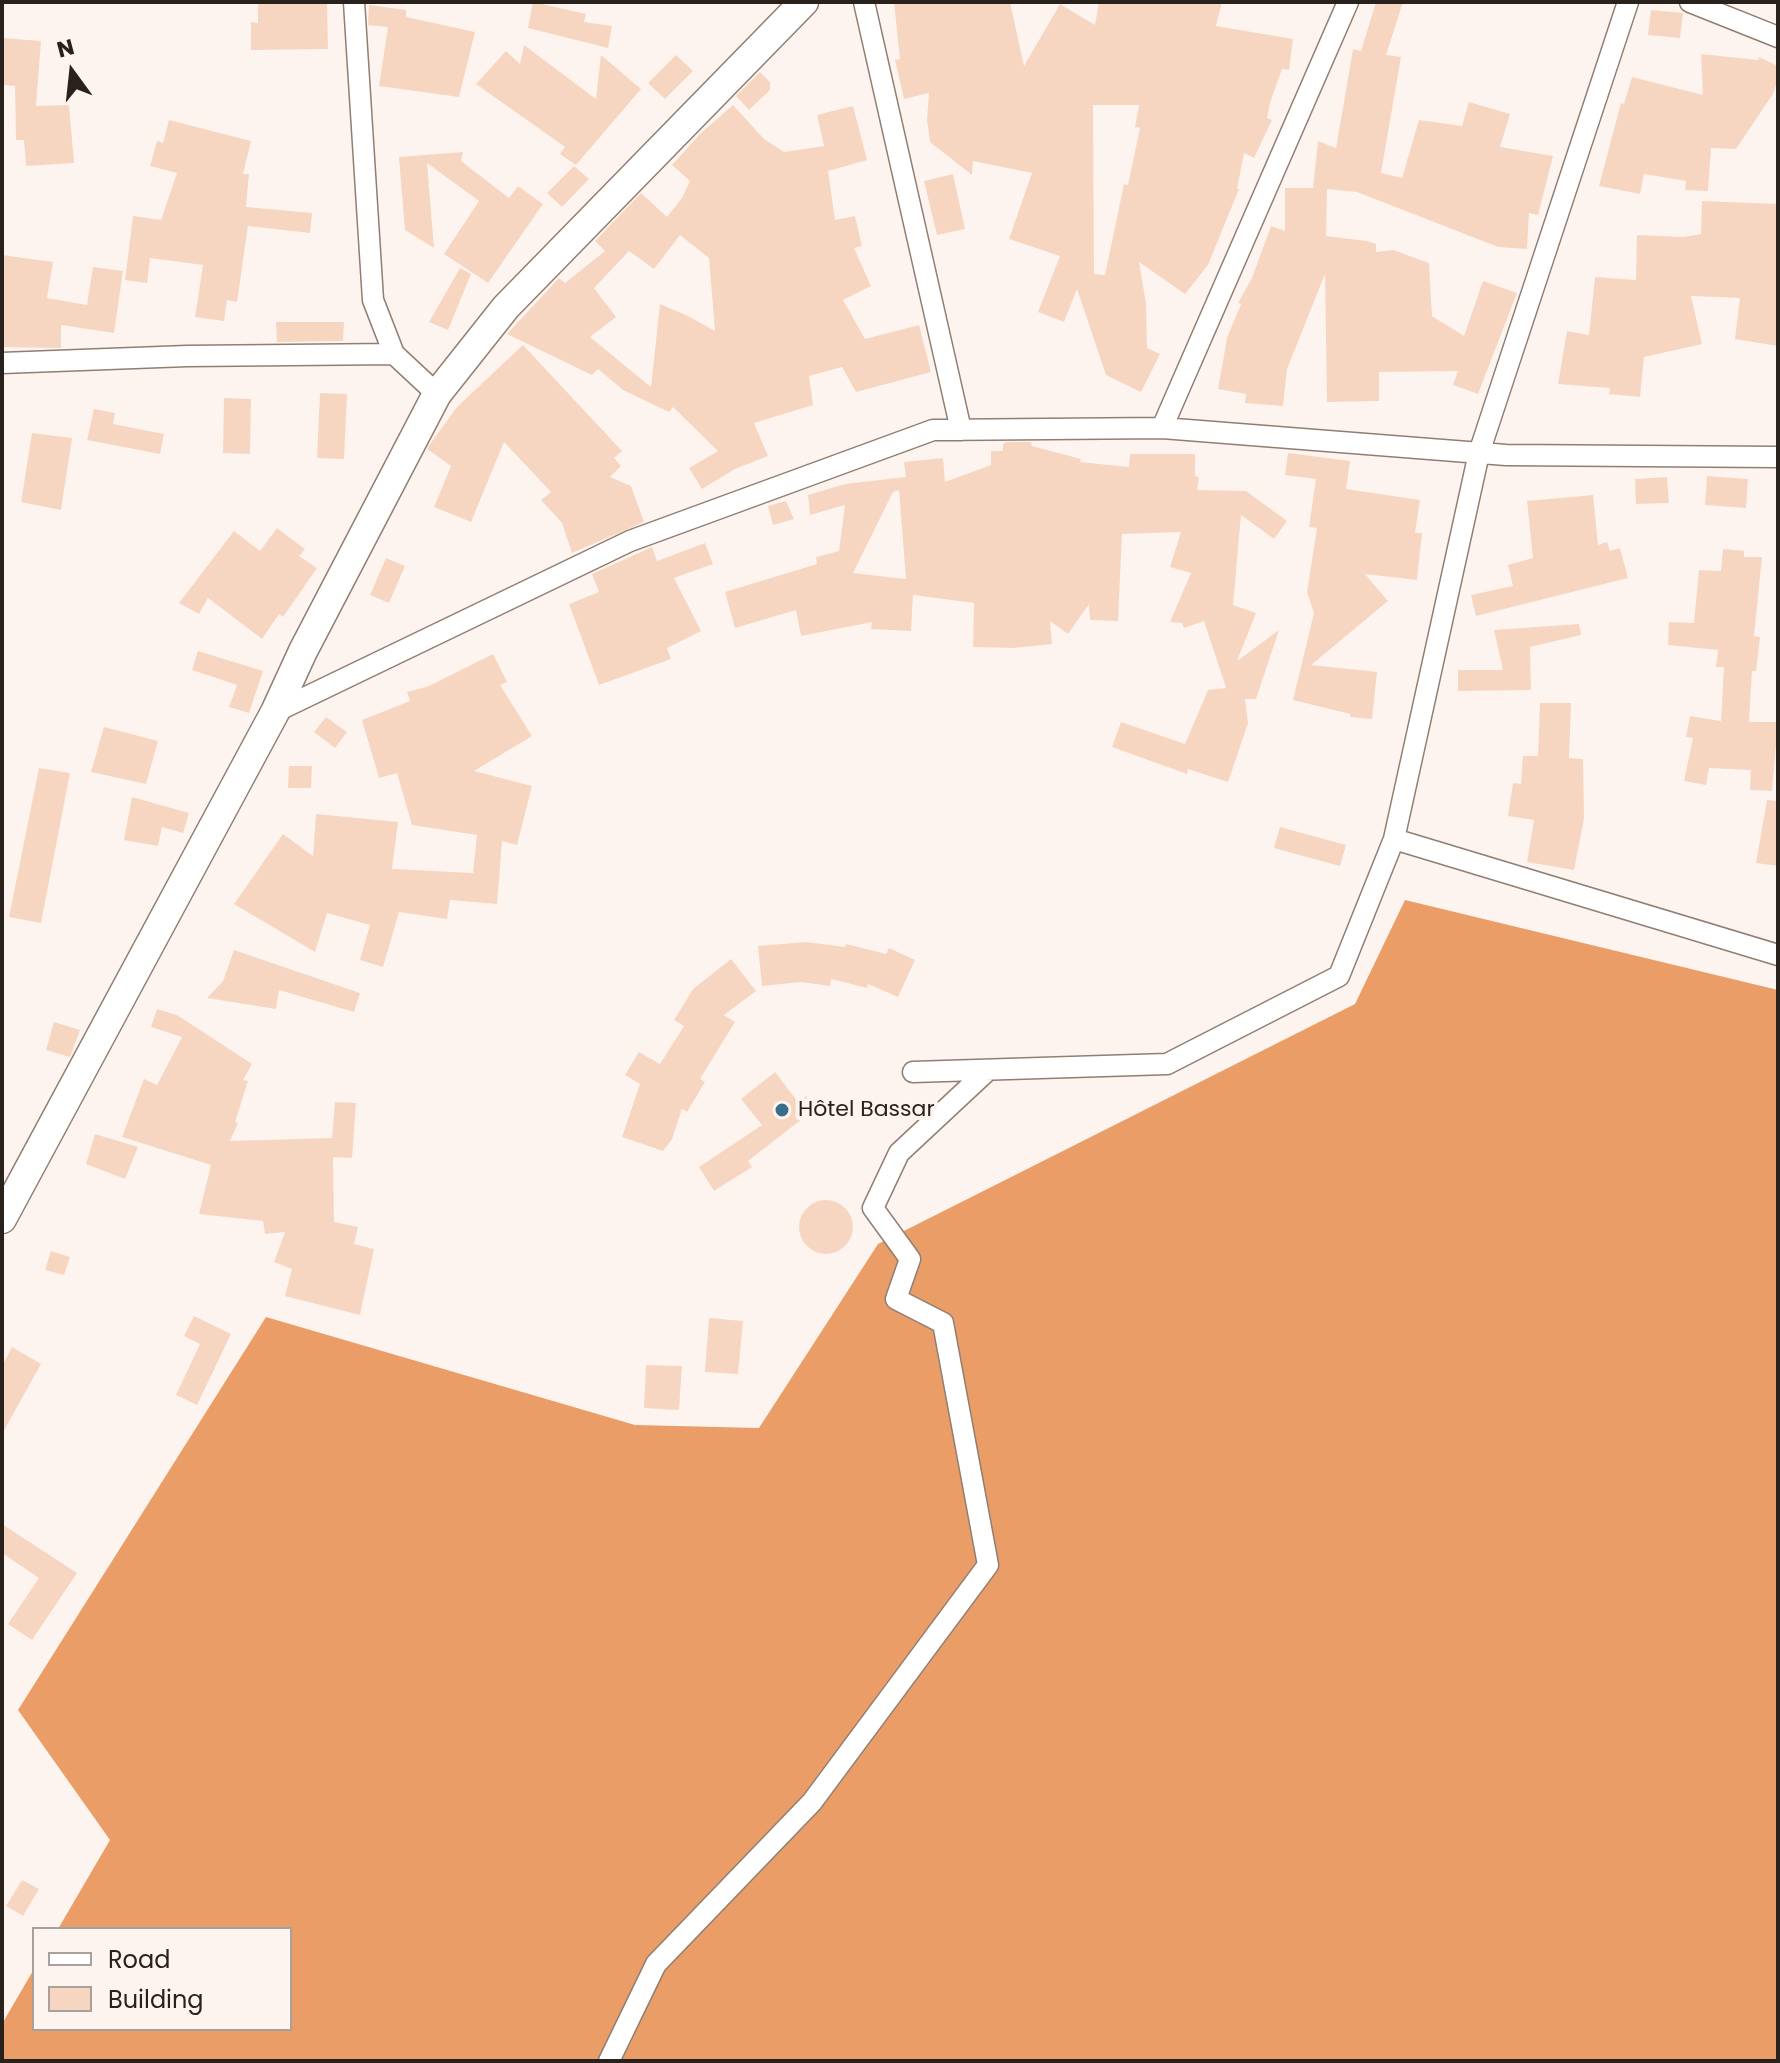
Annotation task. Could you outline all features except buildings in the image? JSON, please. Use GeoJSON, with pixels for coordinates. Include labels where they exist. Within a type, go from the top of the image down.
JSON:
{"type":"FeatureCollection","features":[{"type":"Feature","properties":{"kind":"street"},"geometry":{"type":"LineString","coordinates":[[354,2],[373,300],[394,354],[437,394]]}},
{"type":"Feature","properties":{"kind":"street"},"geometry":{"type":"LineString","coordinates":[[2,1219],[275,712],[303,651],[437,394],[506,307],[804,2]]}},
{"type":"Feature","properties":{"kind":"street"},"geometry":{"type":"LineString","coordinates":[[864,2],[961,430]]}},
{"type":"Feature","properties":{"kind":"street"},"geometry":{"type":"LineString","coordinates":[[1162,428],[1348,2]]}},
{"type":"Feature","properties":{"kind":"street"},"geometry":{"type":"LineString","coordinates":[[913,1072],[1167,1064],[1339,976],[1394,839],[1479,453],[1628,2]]}},
{"type":"Feature","properties":{"kind":"street"},"geometry":{"type":"LineString","coordinates":[[1690,2],[1778,37]]}},
{"type":"Feature","properties":{"kind":"street"},"geometry":{"type":"LineString","coordinates":[[2,363],[187,356],[394,354]]}},
{"type":"Feature","properties":{"kind":"street"},"geometry":{"type":"LineString","coordinates":[[275,712],[630,541],[933,430],[1162,428],[1479,453],[1778,457]]}},
{"type":"Feature","properties":{"kind":"street"},"geometry":{"type":"LineString","coordinates":[[1394,839],[1778,955]]}},
{"type":"Feature","properties":{"kind":"street"},"geometry":{"type":"LineString","coordinates":[[609,2061],[656,1964],[812,1802],[988,1565],[943,1323],[896,1299],[910,1259],[873,1208],[899,1153],[988,1070]]}},
{"type":"Feature","properties":{"kind":"shaded area"},"geometry":{"type":"Polygon","coordinates":[[[1405,900],[1778,990],[1778,2061],[2,2061],[2,2024],[32,1972],[32,2031],[292,2031],[292,1927],[59,1927],[110,1840],[18,1710],[266,1317],[635,1425],[759,1428],[878,1244],[1355,1004],[1405,900]]]}},
{"type":"Feature","properties":{"kind":"place","name":"Hôtel Bassar"},"geometry":{"type":"Point","coordinates":[782,1110]}}]}
